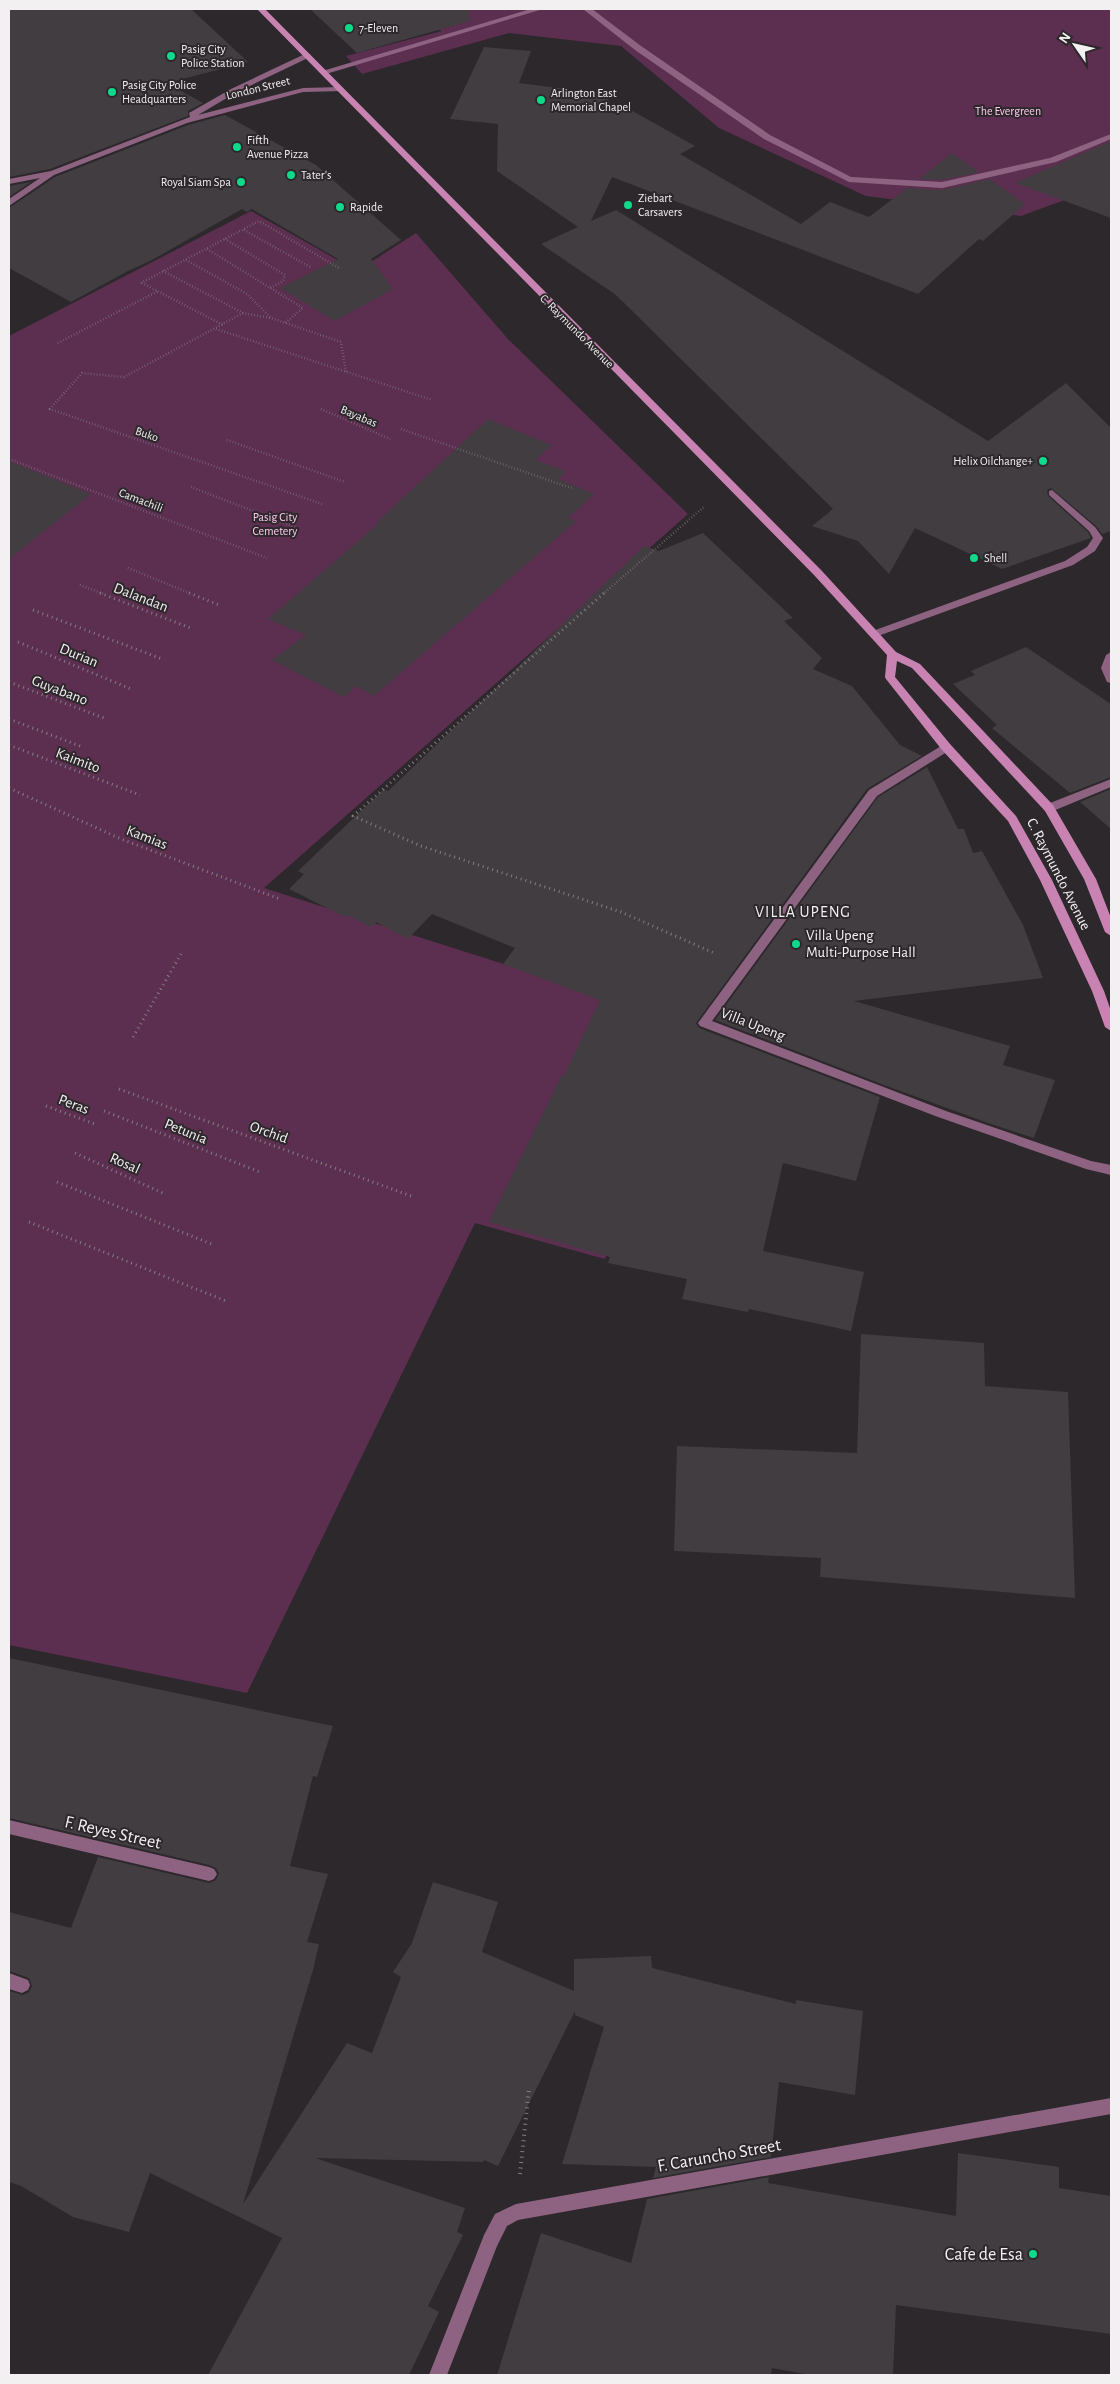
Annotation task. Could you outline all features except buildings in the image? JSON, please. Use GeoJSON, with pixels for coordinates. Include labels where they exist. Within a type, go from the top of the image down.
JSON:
{"type":"FeatureCollection","features":[{"type":"Feature","properties":{"kind":"main road","name":"C. Raymundo Avenue"},"geometry":{"type":"LineString","coordinates":[[261,9],[818,573],[892,654],[916,666],[1049,808],[1090,879],[1111,932]]}},
{"type":"Feature","properties":{"kind":"main road","name":"C. Raymundo Avenue"},"geometry":{"type":"LineString","coordinates":[[892,654],[890,677],[946,747],[1012,820],[1046,880],[1098,990],[1111,1027]]}},
{"type":"Feature","properties":{"kind":"street"},"geometry":{"type":"LineString","coordinates":[[324,72],[540,9]]}},
{"type":"Feature","properties":{"kind":"street"},"geometry":{"type":"LineString","coordinates":[[587,9],[638,48],[767,137],[849,179],[942,185],[1053,160],[1111,136]]}},
{"type":"Feature","properties":{"kind":"street","name":"London Street"},"geometry":{"type":"LineString","coordinates":[[184,121],[223,95],[274,73],[307,55]]}},
{"type":"Feature","properties":{"kind":"street","name":"London Street"},"geometry":{"type":"LineString","coordinates":[[9,181],[53,173],[184,121],[303,90],[340,89]]}},
{"type":"Feature","properties":{"kind":"street","name":"London Street"},"geometry":{"type":"LineString","coordinates":[[9,203],[53,173]]}},
{"type":"Feature","properties":{"kind":"street"},"geometry":{"type":"LineString","coordinates":[[874,634],[1069,563],[1091,549],[1098,538],[1092,529],[1052,493]]}},
{"type":"Feature","properties":{"kind":"street"},"geometry":{"type":"LineString","coordinates":[[1111,655],[1106,668],[1111,680]]}},
{"type":"Feature","properties":{"kind":"street","name":"Villa Upeng"},"geometry":{"type":"LineString","coordinates":[[946,747],[873,793],[747,968],[704,1023],[942,1114],[1090,1166],[1111,1170]]}},
{"type":"Feature","properties":{"kind":"street"},"geometry":{"type":"LineString","coordinates":[[1049,808],[1111,783]]}},
{"type":"Feature","properties":{"kind":"street","name":"F. Reyes Street"},"geometry":{"type":"LineString","coordinates":[[9,1826],[210,1874]]}},
{"type":"Feature","properties":{"kind":"street","name":"F. Caruncho Street"},"geometry":{"type":"LineString","coordinates":[[438,2375],[490,2241],[501,2220],[516,2212],[1111,2106]]}},
{"type":"Feature","properties":{"kind":"path"},"geometry":{"type":"LineString","coordinates":[[223,325],[141,283],[259,221],[339,268]]}},
{"type":"Feature","properties":{"kind":"path"},"geometry":{"type":"LineString","coordinates":[[244,229],[310,267]]}},
{"type":"Feature","properties":{"kind":"path"},"geometry":{"type":"LineString","coordinates":[[224,239],[285,275],[282,281],[270,288]]}},
{"type":"Feature","properties":{"kind":"path"},"geometry":{"type":"LineString","coordinates":[[206,249],[303,308],[285,323]]}},
{"type":"Feature","properties":{"kind":"path"},"geometry":{"type":"LineString","coordinates":[[186,259],[247,294],[271,318]]}},
{"type":"Feature","properties":{"kind":"path"},"geometry":{"type":"LineString","coordinates":[[163,271],[243,313],[271,318],[341,342],[346,372]]}},
{"type":"Feature","properties":{"kind":"path"},"geometry":{"type":"LineString","coordinates":[[58,343],[158,291]]}},
{"type":"Feature","properties":{"kind":"path"},"geometry":{"type":"LineString","coordinates":[[216,329],[243,313]]}},
{"type":"Feature","properties":{"kind":"path"},"geometry":{"type":"LineString","coordinates":[[216,329],[432,400]]}},
{"type":"Feature","properties":{"kind":"path","name":"Buko"},"geometry":{"type":"LineString","coordinates":[[216,329],[124,377],[82,374],[50,409],[322,504]]}},
{"type":"Feature","properties":{"kind":"path","name":"Bayabas"},"geometry":{"type":"LineString","coordinates":[[321,409],[390,439]]}},
{"type":"Feature","properties":{"kind":"path"},"geometry":{"type":"LineString","coordinates":[[401,429],[574,489]]}},
{"type":"Feature","properties":{"kind":"path"},"geometry":{"type":"LineString","coordinates":[[227,440],[345,482]]}},
{"type":"Feature","properties":{"kind":"path","name":"Camachili"},"geometry":{"type":"LineString","coordinates":[[9,459],[267,558]]}},
{"type":"Feature","properties":{"kind":"path"},"geometry":{"type":"LineString","coordinates":[[190,487],[297,528]]}},
{"type":"Feature","properties":{"kind":"path"},"geometry":{"type":"LineString","coordinates":[[693,517],[514,671],[353,816],[421,846],[621,912],[747,968]]}},
{"type":"Feature","properties":{"kind":"path"},"geometry":{"type":"LineString","coordinates":[[128,568],[219,604]]}},
{"type":"Feature","properties":{"kind":"path","name":"Dalandan"},"geometry":{"type":"LineString","coordinates":[[80,585],[193,629]]}},
{"type":"Feature","properties":{"kind":"path"},"geometry":{"type":"LineString","coordinates":[[33,610],[162,660]]}},
{"type":"Feature","properties":{"kind":"path","name":"Durian"},"geometry":{"type":"LineString","coordinates":[[18,642],[131,689]]}},
{"type":"Feature","properties":{"kind":"path","name":"Guyabano"},"geometry":{"type":"LineString","coordinates":[[9,682],[104,718]]}},
{"type":"Feature","properties":{"kind":"path"},"geometry":{"type":"LineString","coordinates":[[9,719],[80,746]]}},
{"type":"Feature","properties":{"kind":"path","name":"Kaimito"},"geometry":{"type":"LineString","coordinates":[[9,745],[140,795]]}},
{"type":"Feature","properties":{"kind":"path","name":"Kamias"},"geometry":{"type":"LineString","coordinates":[[9,788],[121,840],[280,900]]}},
{"type":"Feature","properties":{"kind":"path"},"geometry":{"type":"LineString","coordinates":[[132,1037],[181,954]]}},
{"type":"Feature","properties":{"kind":"path","name":"Orchid"},"geometry":{"type":"LineString","coordinates":[[119,1089],[411,1196]]}},
{"type":"Feature","properties":{"kind":"path","name":"Peras"},"geometry":{"type":"LineString","coordinates":[[46,1106],[95,1124]]}},
{"type":"Feature","properties":{"kind":"path","name":"Petunia"},"geometry":{"type":"LineString","coordinates":[[104,1111],[260,1172]]}},
{"type":"Feature","properties":{"kind":"path","name":"Rosal"},"geometry":{"type":"LineString","coordinates":[[75,1154],[165,1194]]}},
{"type":"Feature","properties":{"kind":"path"},"geometry":{"type":"LineString","coordinates":[[56,1182],[214,1245]]}},
{"type":"Feature","properties":{"kind":"path"},"geometry":{"type":"LineString","coordinates":[[29,1222],[226,1301]]}},
{"type":"Feature","properties":{"kind":"path"},"geometry":{"type":"LineString","coordinates":[[516,2212],[529,2088]]}},
{"type":"Feature","properties":{"kind":"green space","name":"The Evergreen"},"geometry":{"type":"Polygon","coordinates":[[[402,9],[1111,9],[1111,183],[1021,216],[866,196],[719,128],[621,46],[509,33],[362,74],[346,56],[442,31],[402,9]]]}},
{"type":"Feature","properties":{"kind":"green space","name":"Pasig City Cemetery"},"geometry":{"type":"Polygon","coordinates":[[[251,211],[357,271],[416,233],[508,339],[688,514],[264,888],[693,1024],[605,1259],[475,1223],[247,1693],[9,1645],[9,336],[251,211]]]}},
{"type":"Feature","properties":{"kind":"place","name":"7-Eleven"},"geometry":{"type":"Point","coordinates":[349,28]}},
{"type":"Feature","properties":{"kind":"place","name":"Pasig City Police Station"},"geometry":{"type":"Point","coordinates":[171,56]}},
{"type":"Feature","properties":{"kind":"place","name":"Pasig City Police Headquarters"},"geometry":{"type":"Point","coordinates":[112,92]}},
{"type":"Feature","properties":{"kind":"place","name":"Arlington East Memorial Chapel"},"geometry":{"type":"Point","coordinates":[541,100]}},
{"type":"Feature","properties":{"kind":"place","name":"Fifth Avenue Pizza"},"geometry":{"type":"Point","coordinates":[237,147]}},
{"type":"Feature","properties":{"kind":"place","name":"Tater's"},"geometry":{"type":"Point","coordinates":[291,175]}},
{"type":"Feature","properties":{"kind":"place","name":"Royal Siam Spa"},"geometry":{"type":"Point","coordinates":[241,182]}},
{"type":"Feature","properties":{"kind":"place","name":"Ziebart Carsavers"},"geometry":{"type":"Point","coordinates":[628,205]}},
{"type":"Feature","properties":{"kind":"place","name":"Rapide"},"geometry":{"type":"Point","coordinates":[340,207]}},
{"type":"Feature","properties":{"kind":"place","name":"Helix Oilchange+"},"geometry":{"type":"Point","coordinates":[1043,461]}},
{"type":"Feature","properties":{"kind":"place","name":"Shell"},"geometry":{"type":"Point","coordinates":[974,558]}},
{"type":"Feature","properties":{"kind":"place","name":"Villa Upeng Multi-Purpose Hall"},"geometry":{"type":"Point","coordinates":[796,944]}},
{"type":"Feature","properties":{"kind":"place","name":"Cafe de Esa"},"geometry":{"type":"Point","coordinates":[1033,2254]}},
{"type":"Feature","properties":{"kind":"district","name":"VILLA UPENG"},"geometry":{"type":"Point","coordinates":[803,911]}}]}
